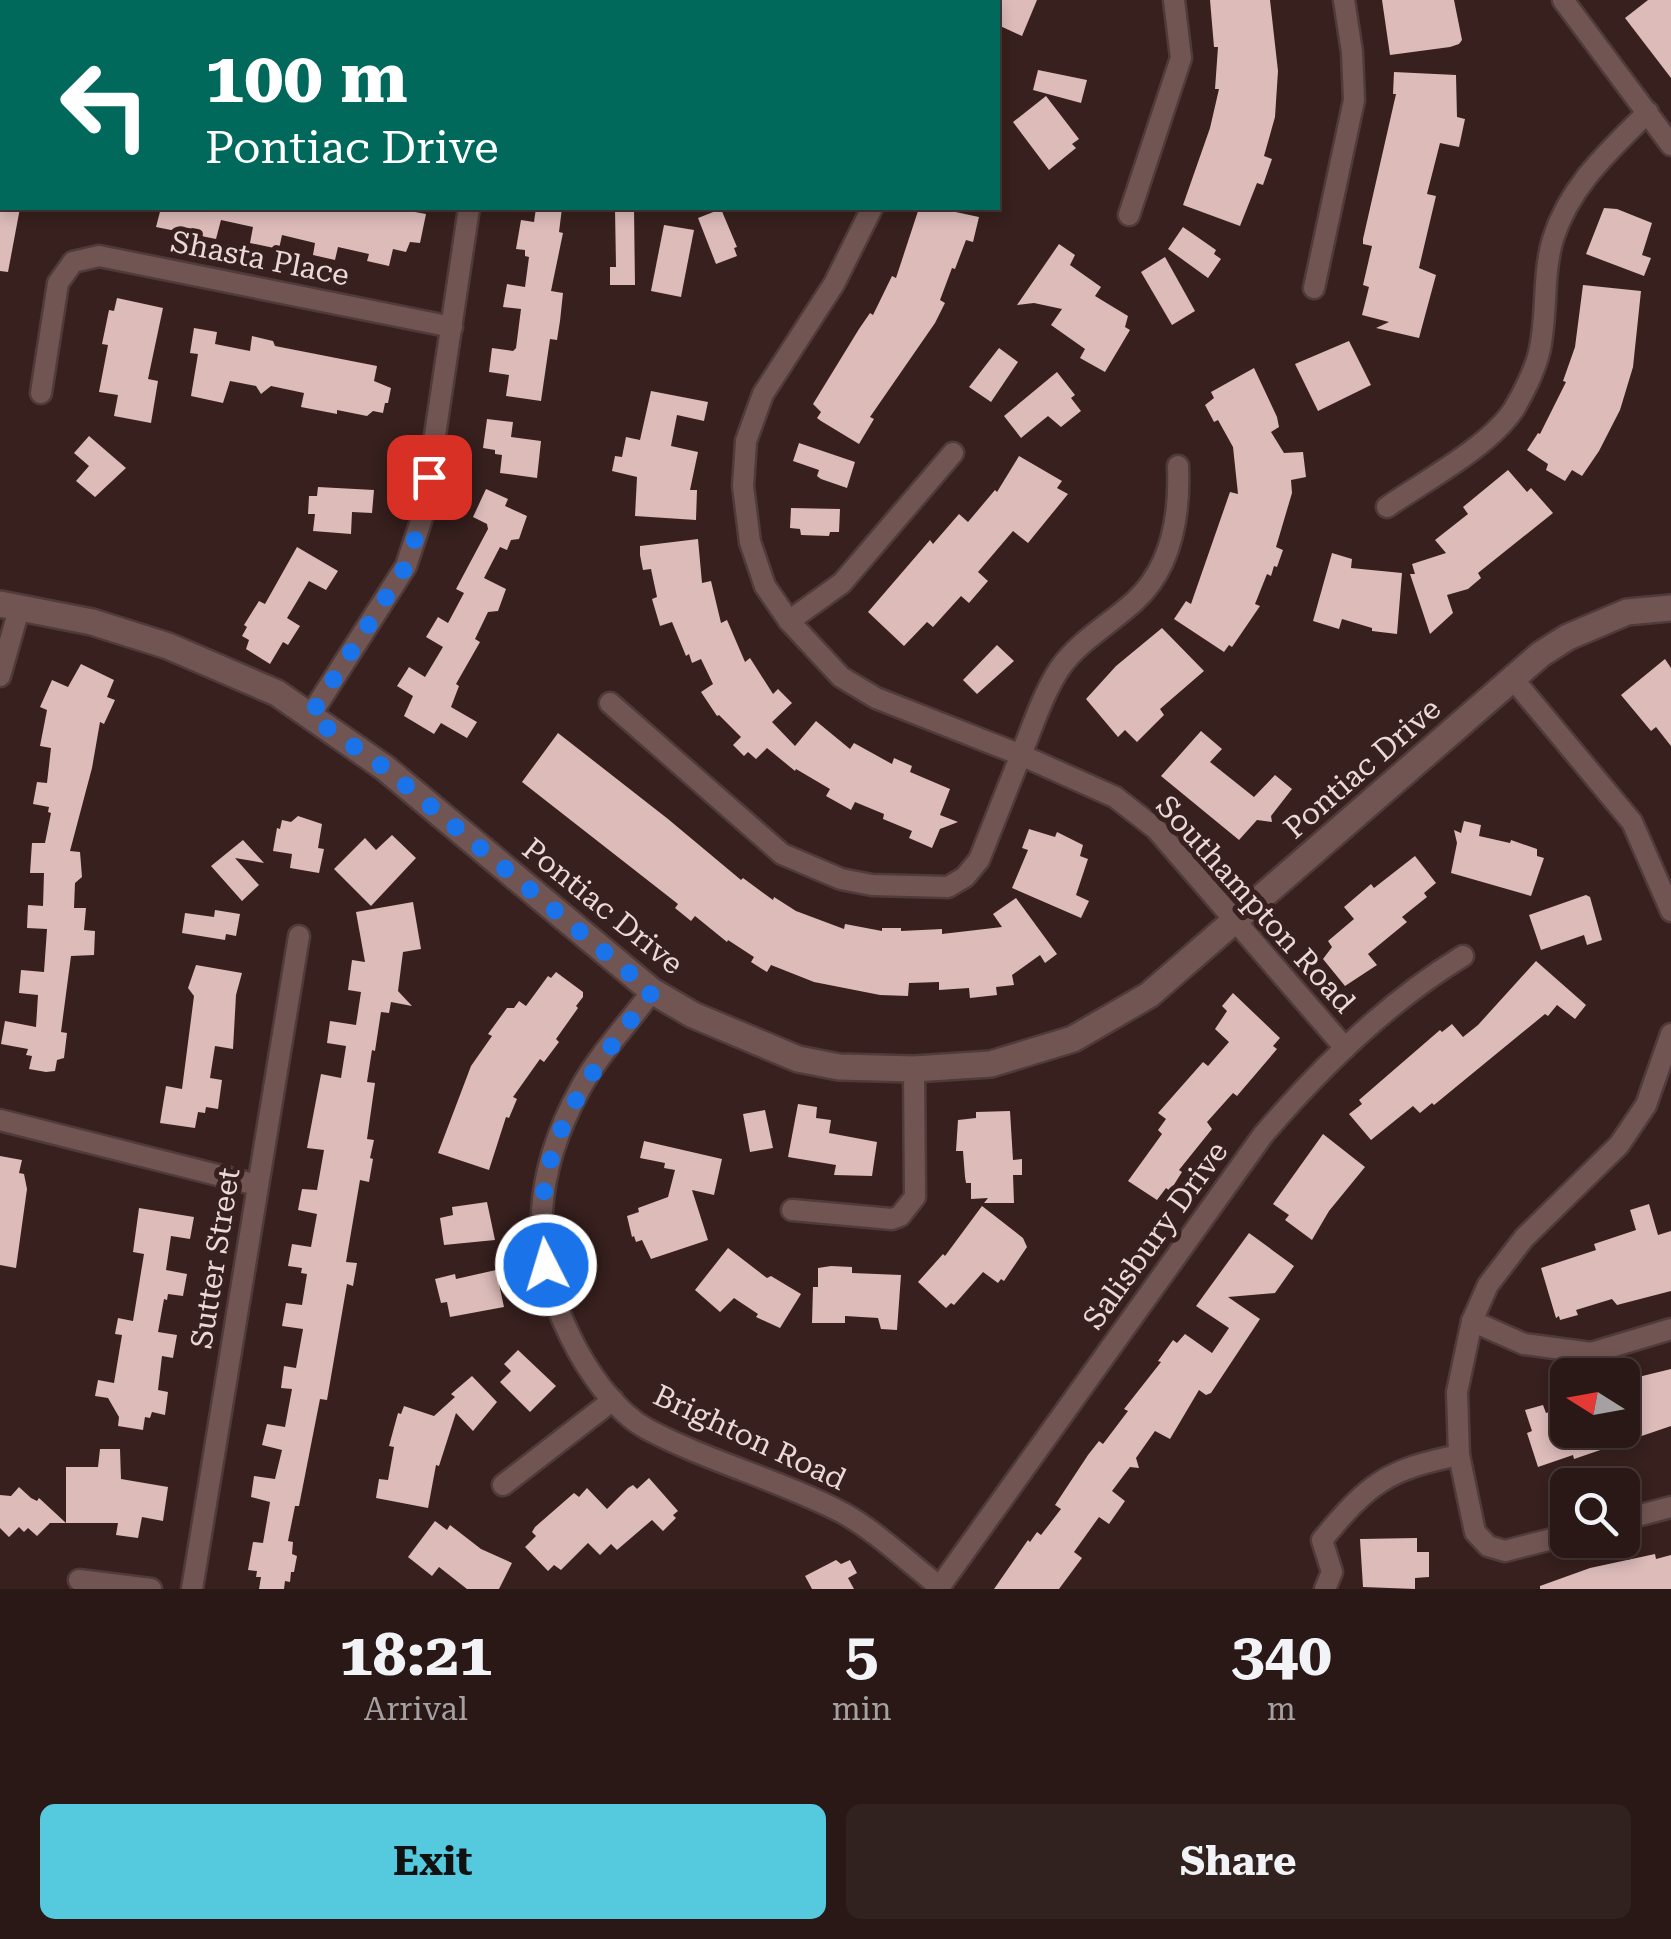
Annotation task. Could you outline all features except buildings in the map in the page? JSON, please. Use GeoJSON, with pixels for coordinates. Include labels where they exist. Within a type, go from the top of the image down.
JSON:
{"type":"FeatureCollection","features":[{"type":"Feature","properties":{"kind":"main road","name":"Pontiac Drive"},"geometry":{"type":"LineString","coordinates":[[10,605],[92,622],[168,646],[277,693],[385,768],[652,992],[693,1015],[798,1060],[839,1068],[914,1069],[991,1064],[1074,1039],[1149,995],[1541,654],[1627,612],[1671,608]]}},
{"type":"Feature","properties":{"kind":"street"},"geometry":{"type":"LineString","coordinates":[[1128,215],[1181,58],[1174,0]]}},
{"type":"Feature","properties":{"kind":"street"},"geometry":{"type":"LineString","coordinates":[[1314,288],[1354,100],[1344,0]]}},
{"type":"Feature","properties":{"kind":"street"},"geometry":{"type":"LineString","coordinates":[[1563,0],[1671,146]]}},
{"type":"Feature","properties":{"kind":"street"},"geometry":{"type":"LineString","coordinates":[[1387,507],[1483,440],[1514,410],[1539,354],[1544,287],[1553,239],[1588,172],[1648,112]]}},
{"type":"Feature","properties":{"kind":"street"},"geometry":{"type":"LineString","coordinates":[[310,716],[406,566],[423,515],[469,210]]}},
{"type":"Feature","properties":{"kind":"street","name":"Southampton Road"},"geometry":{"type":"LineString","coordinates":[[871,210],[834,284],[763,394],[746,441],[743,486],[750,542],[765,586],[789,621],[842,677],[876,698],[1115,797],[1156,829],[1346,1048]]}},
{"type":"Feature","properties":{"kind":"street","name":"Shasta Place"},"geometry":{"type":"LineString","coordinates":[[40,393],[58,283],[73,262],[98,256],[452,327]]}},
{"type":"Feature","properties":{"kind":"street"},"geometry":{"type":"LineString","coordinates":[[789,621],[842,583],[953,453]]}},
{"type":"Feature","properties":{"kind":"street"},"geometry":{"type":"LineString","coordinates":[[610,704],[782,854],[841,878],[872,885],[948,886],[966,877],[979,860],[1045,694],[1062,665],[1090,636],[1137,599],[1159,571],[1169,549],[1179,494],[1178,466]]}},
{"type":"Feature","properties":{"kind":"street"},"geometry":{"type":"LineString","coordinates":[[0,676],[10,605]]}},
{"type":"Feature","properties":{"kind":"street"},"geometry":{"type":"LineString","coordinates":[[1513,679],[1632,822],[1671,910]]}},
{"type":"Feature","properties":{"kind":"street","name":"Sutter Street"},"geometry":{"type":"LineString","coordinates":[[192,1589],[299,936]]}},
{"type":"Feature","properties":{"kind":"street","name":"Salisbury Drive"},"geometry":{"type":"LineString","coordinates":[[939,1588],[1263,1135],[1304,1086],[1346,1048],[1425,979],[1463,956]]}},
{"type":"Feature","properties":{"kind":"street","name":"Brighton Road"},"geometry":{"type":"LineString","coordinates":[[652,992],[581,1087],[556,1141],[542,1197],[540,1231],[551,1298],[582,1361],[613,1400],[644,1427],[845,1514],[939,1588]]}},
{"type":"Feature","properties":{"kind":"street"},"geometry":{"type":"LineString","coordinates":[[1550,1539],[1505,1551],[1488,1546],[1475,1532],[1459,1455],[1457,1392],[1472,1321],[1488,1285],[1524,1238],[1618,1145],[1646,1105],[1671,1034]]}},
{"type":"Feature","properties":{"kind":"street"},"geometry":{"type":"LineString","coordinates":[[792,1210],[892,1219],[900,1216],[915,1197],[914,1069]]}},
{"type":"Feature","properties":{"kind":"street"},"geometry":{"type":"LineString","coordinates":[[0,1120],[257,1185]]}},
{"type":"Feature","properties":{"kind":"street"},"geometry":{"type":"LineString","coordinates":[[1472,1321],[1524,1344],[1592,1353],[1671,1329]]}},
{"type":"Feature","properties":{"kind":"street"},"geometry":{"type":"LineString","coordinates":[[504,1485],[613,1400]]}},
{"type":"Feature","properties":{"kind":"street"},"geometry":{"type":"LineString","coordinates":[[1325,1589],[1332,1572],[1322,1540],[1356,1498],[1380,1479],[1409,1465],[1459,1455]]}},
{"type":"Feature","properties":{"kind":"street"},"geometry":{"type":"LineString","coordinates":[[1640,1515],[1671,1507]]}},
{"type":"Feature","properties":{"kind":"street"},"geometry":{"type":"LineString","coordinates":[[79,1580],[151,1589]]}},
{"type":"Feature","properties":{"kind":"route"},"geometry":{"type":"LineString","coordinates":[[429,477],[423,515],[406,566],[310,716],[385,768],[652,992],[581,1087],[556,1141],[542,1197],[540,1231],[546,1265]]}}]}
